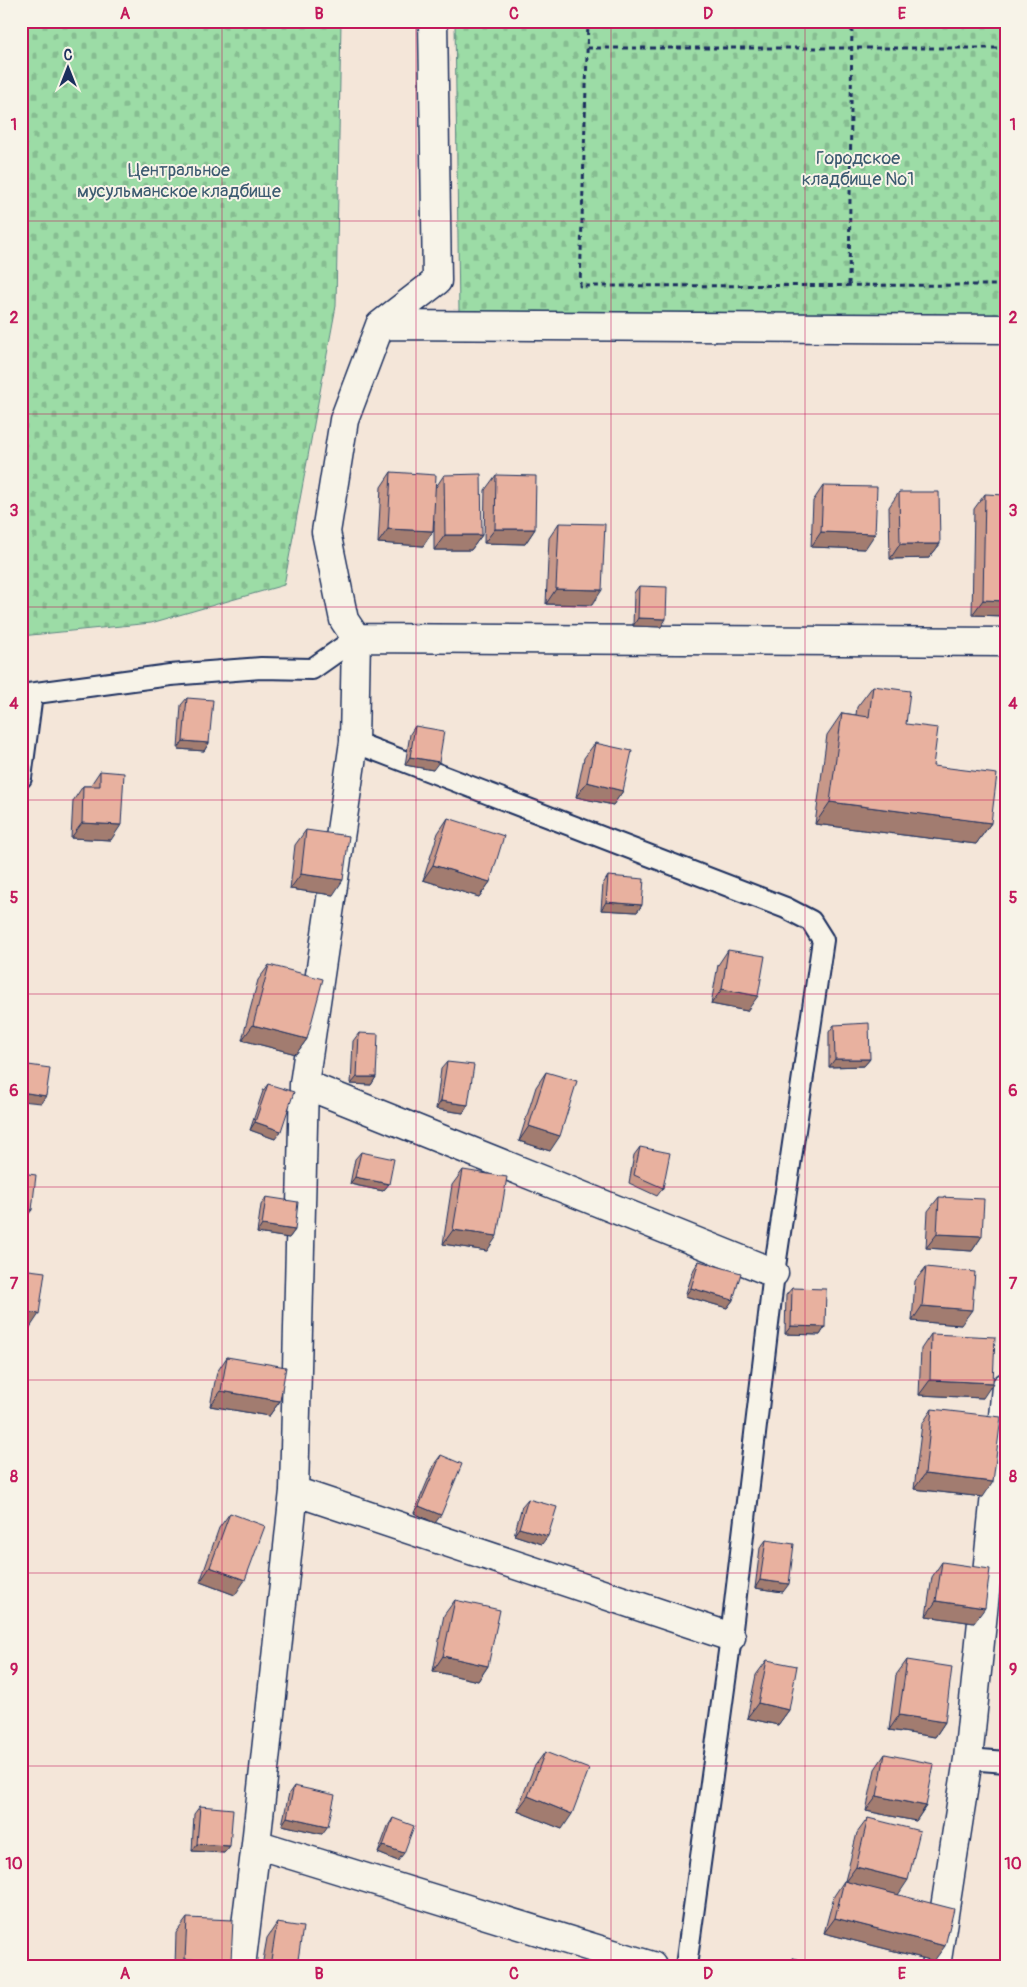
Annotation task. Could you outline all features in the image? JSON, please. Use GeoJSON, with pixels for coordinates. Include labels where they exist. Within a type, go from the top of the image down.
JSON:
{"type":"FeatureCollection","features":[{"type":"Feature","properties":{"kind":"street"},"geometry":{"type":"LineString","coordinates":[[241,1966],[294,1491],[304,1084],[354,742],[356,638],[344,620],[326,532],[344,420],[380,325],[437,282],[433,21]]}},
{"type":"Feature","properties":{"kind":"street"},"geometry":{"type":"LineString","coordinates":[[380,325],[1006,329]]}},
{"type":"Feature","properties":{"kind":"street"},"geometry":{"type":"LineString","coordinates":[[356,638],[1006,642]]}},
{"type":"Feature","properties":{"kind":"street"},"geometry":{"type":"LineString","coordinates":[[304,1084],[774,1273]]}},
{"type":"Feature","properties":{"kind":"street"},"geometry":{"type":"LineString","coordinates":[[936,1966],[968,1759],[1005,1398]]}},
{"type":"Feature","properties":{"kind":"street"},"geometry":{"type":"LineString","coordinates":[[294,1491],[731,1637]]}},
{"type":"Feature","properties":{"kind":"street"},"geometry":{"type":"LineString","coordinates":[[256,1844],[652,1966]]}},
{"type":"Feature","properties":{"kind":"lane"},"geometry":{"type":"LineString","coordinates":[[21,778],[27,694],[170,675],[261,668],[312,669],[356,638]]}},
{"type":"Feature","properties":{"kind":"lane"},"geometry":{"type":"LineString","coordinates":[[354,742],[776,904],[811,921],[823,940],[774,1273],[731,1637],[686,1966]]}},
{"type":"Feature","properties":{"kind":"lane"},"geometry":{"type":"LineString","coordinates":[[968,1759],[1006,1762]]}},
{"type":"Feature","properties":{"kind":"path"},"geometry":{"type":"LineString","coordinates":[[588,21],[580,286],[1006,285]]}},
{"type":"Feature","properties":{"kind":"path"},"geometry":{"type":"LineString","coordinates":[[849,285],[852,21]]}},
{"type":"Feature","properties":{"kind":"path"},"geometry":{"type":"LineString","coordinates":[[587,48],[1006,48]]}},
{"type":"Feature","properties":{"kind":"green space","name":"Центральное мусульманское кладбище"},"geometry":{"type":"Polygon","coordinates":[[[21,21],[341,21],[336,306],[284,585],[151,623],[21,636],[21,21]]]}},
{"type":"Feature","properties":{"kind":"green space","name":"Городское кладбище №1"},"geometry":{"type":"Polygon","coordinates":[[[455,21],[1006,21],[1006,317],[459,312],[455,21]]]}},
{"type":"Feature","properties":{"kind":"building"},"geometry":{"type":"Polygon","coordinates":[[[391,472],[436,475],[433,531],[388,529],[391,472]]]}},
{"type":"Feature","properties":{"kind":"building"},"geometry":{"type":"Polygon","coordinates":[[[481,474],[482,535],[445,535],[444,475],[481,474]]]}},
{"type":"Feature","properties":{"kind":"building"},"geometry":{"type":"Polygon","coordinates":[[[496,475],[536,476],[535,529],[495,529],[496,475]]]}},
{"type":"Feature","properties":{"kind":"building"},"geometry":{"type":"Polygon","coordinates":[[[823,486],[877,487],[875,534],[821,532],[823,486]]]}},
{"type":"Feature","properties":{"kind":"building"},"geometry":{"type":"Polygon","coordinates":[[[899,492],[939,492],[940,544],[900,544],[899,492]]]}},
{"type":"Feature","properties":{"kind":"building"},"geometry":{"type":"Polygon","coordinates":[[[985,494],[1006,495],[1006,601],[983,600],[985,494]]]}},
{"type":"Feature","properties":{"kind":"building"},"geometry":{"type":"Polygon","coordinates":[[[559,523],[605,524],[602,590],[556,589],[559,523]]]}},
{"type":"Feature","properties":{"kind":"building"},"geometry":{"type":"Polygon","coordinates":[[[639,586],[667,587],[666,619],[638,618],[639,586]]]}},
{"type":"Feature","properties":{"kind":"building"},"geometry":{"type":"Polygon","coordinates":[[[873,686],[910,691],[906,724],[938,728],[933,766],[997,774],[991,823],[830,802],[842,713],[869,717],[873,686]]]}},
{"type":"Feature","properties":{"kind":"building"},"geometry":{"type":"Polygon","coordinates":[[[187,698],[213,700],[209,743],[183,741],[187,698]]]}},
{"type":"Feature","properties":{"kind":"building"},"geometry":{"type":"Polygon","coordinates":[[[415,726],[444,731],[439,762],[410,757],[415,726]]]}},
{"type":"Feature","properties":{"kind":"building"},"geometry":{"type":"Polygon","coordinates":[[[595,743],[632,751],[623,791],[587,782],[595,743]]]}},
{"type":"Feature","properties":{"kind":"building"},"geometry":{"type":"Polygon","coordinates":[[[100,771],[124,773],[121,825],[82,823],[83,786],[100,786],[100,771]]]}},
{"type":"Feature","properties":{"kind":"building"},"geometry":{"type":"Polygon","coordinates":[[[448,818],[504,836],[490,882],[433,865],[448,818]]]}},
{"type":"Feature","properties":{"kind":"building"},"geometry":{"type":"Polygon","coordinates":[[[306,830],[349,836],[343,880],[301,874],[306,830]]]}},
{"type":"Feature","properties":{"kind":"building"},"geometry":{"type":"Polygon","coordinates":[[[608,876],[644,879],[642,905],[606,902],[608,876]]]}},
{"type":"Feature","properties":{"kind":"building"},"geometry":{"type":"Polygon","coordinates":[[[728,950],[765,956],[758,996],[722,989],[728,950]]]}},
{"type":"Feature","properties":{"kind":"building"},"geometry":{"type":"Polygon","coordinates":[[[269,965],[323,979],[307,1039],[253,1025],[269,965]]]}},
{"type":"Feature","properties":{"kind":"building"},"geometry":{"type":"Polygon","coordinates":[[[869,1023],[870,1059],[835,1059],[834,1025],[869,1023]]]}},
{"type":"Feature","properties":{"kind":"building"},"geometry":{"type":"Polygon","coordinates":[[[359,1033],[378,1034],[376,1077],[357,1077],[359,1033]]]}},
{"type":"Feature","properties":{"kind":"building"},"geometry":{"type":"Polygon","coordinates":[[[447,1062],[474,1065],[468,1105],[441,1101],[447,1062]]]}},
{"type":"Feature","properties":{"kind":"building"},"geometry":{"type":"Polygon","coordinates":[[[21,1064],[50,1068],[46,1096],[21,1092],[21,1064]]]}},
{"type":"Feature","properties":{"kind":"building"},"geometry":{"type":"Polygon","coordinates":[[[546,1072],[577,1081],[560,1136],[529,1126],[546,1072]]]}},
{"type":"Feature","properties":{"kind":"building"},"geometry":{"type":"Polygon","coordinates":[[[268,1084],[294,1092],[281,1131],[255,1122],[268,1084]]]}},
{"type":"Feature","properties":{"kind":"building"},"geometry":{"type":"Polygon","coordinates":[[[640,1147],[670,1153],[663,1188],[634,1175],[640,1147]]]}},
{"type":"Feature","properties":{"kind":"building"},"geometry":{"type":"Polygon","coordinates":[[[361,1152],[394,1159],[389,1184],[355,1177],[361,1152]]]}},
{"type":"Feature","properties":{"kind":"building"},"geometry":{"type":"Polygon","coordinates":[[[463,1170],[507,1177],[497,1236],[453,1230],[463,1170]]]}},
{"type":"Feature","properties":{"kind":"building"},"geometry":{"type":"Polygon","coordinates":[[[21,1173],[36,1175],[32,1210],[21,1208],[21,1173]]]}},
{"type":"Feature","properties":{"kind":"building"},"geometry":{"type":"Polygon","coordinates":[[[266,1197],[298,1202],[295,1230],[262,1225],[266,1197]]]}},
{"type":"Feature","properties":{"kind":"building"},"geometry":{"type":"Polygon","coordinates":[[[939,1197],[984,1199],[982,1236],[937,1234],[939,1197]]]}},
{"type":"Feature","properties":{"kind":"building"},"geometry":{"type":"Polygon","coordinates":[[[699,1261],[741,1273],[733,1300],[691,1288],[699,1261]]]}},
{"type":"Feature","properties":{"kind":"building"},"geometry":{"type":"Polygon","coordinates":[[[926,1267],[975,1272],[972,1310],[922,1306],[926,1267]]]}},
{"type":"Feature","properties":{"kind":"building"},"geometry":{"type":"Polygon","coordinates":[[[21,1269],[45,1272],[39,1314],[21,1311],[21,1269]]]}},
{"type":"Feature","properties":{"kind":"building"},"geometry":{"type":"Polygon","coordinates":[[[792,1288],[826,1289],[825,1327],[791,1326],[792,1288]]]}},
{"type":"Feature","properties":{"kind":"building"},"geometry":{"type":"Polygon","coordinates":[[[931,1334],[995,1337],[993,1383],[930,1380],[931,1334]]]}},
{"type":"Feature","properties":{"kind":"building"},"geometry":{"type":"Polygon","coordinates":[[[227,1357],[286,1367],[280,1401],[221,1391],[227,1357]]]}},
{"type":"Feature","properties":{"kind":"building"},"geometry":{"type":"Polygon","coordinates":[[[932,1409],[1001,1417],[993,1482],[925,1474],[932,1409]]]}},
{"type":"Feature","properties":{"kind":"building"},"geometry":{"type":"Polygon","coordinates":[[[441,1455],[462,1464],[441,1515],[419,1506],[441,1455]]]}},
{"type":"Feature","properties":{"kind":"building"},"geometry":{"type":"Polygon","coordinates":[[[528,1499],[557,1507],[548,1536],[519,1528],[528,1499]]]}},
{"type":"Feature","properties":{"kind":"building"},"geometry":{"type":"Polygon","coordinates":[[[230,1513],[265,1526],[245,1580],[210,1567],[230,1513]]]}},
{"type":"Feature","properties":{"kind":"building"},"geometry":{"type":"Polygon","coordinates":[[[766,1540],[794,1544],[789,1584],[760,1580],[766,1540]]]}},
{"type":"Feature","properties":{"kind":"building"},"geometry":{"type":"Polygon","coordinates":[[[942,1562],[990,1569],[985,1608],[936,1601],[942,1562]]]}},
{"type":"Feature","properties":{"kind":"building"},"geometry":{"type":"Polygon","coordinates":[[[455,1600],[500,1610],[488,1666],[443,1656],[455,1600]]]}},
{"type":"Feature","properties":{"kind":"building"},"geometry":{"type":"Polygon","coordinates":[[[767,1660],[797,1666],[789,1710],[758,1703],[767,1660]]]}},
{"type":"Feature","properties":{"kind":"building"},"geometry":{"type":"Polygon","coordinates":[[[907,1660],[952,1667],[945,1722],[899,1715],[907,1660]]]}},
{"type":"Feature","properties":{"kind":"building"},"geometry":{"type":"Polygon","coordinates":[[[545,1752],[589,1769],[572,1814],[528,1796],[545,1752]]]}},
{"type":"Feature","properties":{"kind":"building"},"geometry":{"type":"Polygon","coordinates":[[[885,1754],[934,1764],[926,1806],[877,1796],[885,1754]]]}},
{"type":"Feature","properties":{"kind":"building"},"geometry":{"type":"Polygon","coordinates":[[[294,1786],[335,1795],[328,1826],[287,1817],[294,1786]]]}},
{"type":"Feature","properties":{"kind":"building"},"geometry":{"type":"Polygon","coordinates":[[[200,1806],[233,1809],[230,1846],[197,1844],[200,1806]]]}},
{"type":"Feature","properties":{"kind":"building"},"geometry":{"type":"Polygon","coordinates":[[[393,1818],[414,1826],[404,1853],[383,1846],[393,1818]]]}},
{"type":"Feature","properties":{"kind":"building"},"geometry":{"type":"Polygon","coordinates":[[[868,1818],[920,1831],[908,1880],[856,1867],[868,1818]]]}},
{"type":"Feature","properties":{"kind":"building"},"geometry":{"type":"Polygon","coordinates":[[[844,1881],[954,1909],[945,1946],[835,1918],[844,1881]]]}},
{"type":"Feature","properties":{"kind":"building"},"geometry":{"type":"Polygon","coordinates":[[[187,1918],[233,1920],[231,1961],[185,1959],[187,1918]]]}},
{"type":"Feature","properties":{"kind":"building"},"geometry":{"type":"Polygon","coordinates":[[[277,1923],[303,1927],[297,1966],[270,1966],[277,1923]]]}},
{"type":"Feature","properties":{"kind":"building"},"geometry":{"type":"Polygon","coordinates":[[[793,1958],[823,1966],[790,1966],[793,1958]]]}}]}
